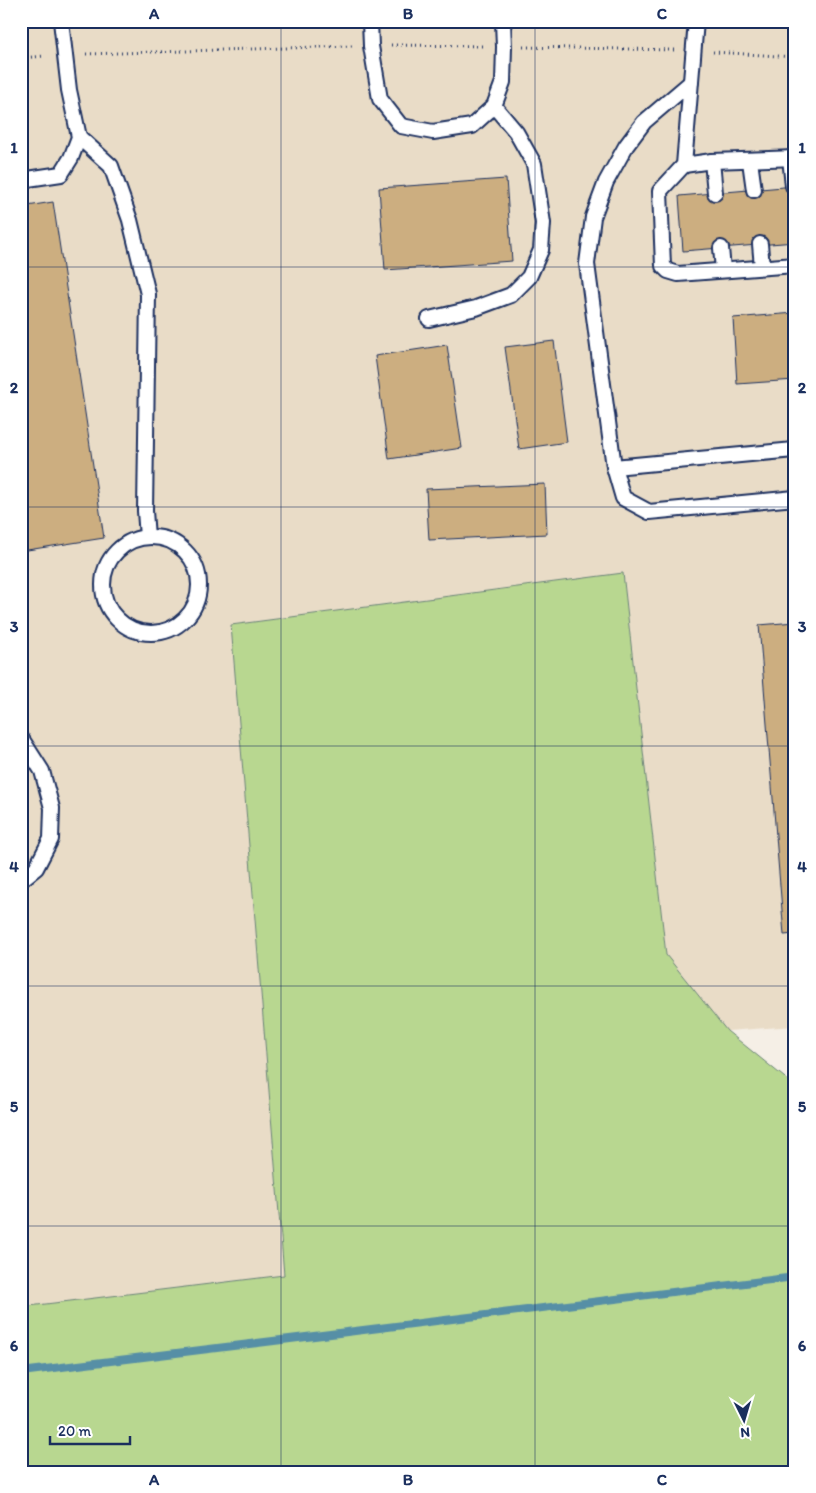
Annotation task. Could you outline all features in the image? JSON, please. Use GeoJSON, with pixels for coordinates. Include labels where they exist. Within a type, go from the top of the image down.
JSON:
{"type":"FeatureCollection","features":[{"type":"Feature","properties":{"kind":"lane"},"geometry":{"type":"LineString","coordinates":[[21,180],[61,174],[71,158],[79,137],[70,90],[61,21]]}},
{"type":"Feature","properties":{"kind":"lane"},"geometry":{"type":"LineString","coordinates":[[370,21],[371,46],[380,99],[401,126],[433,132],[472,126],[494,106],[503,82],[503,21]]}},
{"type":"Feature","properties":{"kind":"lane"},"geometry":{"type":"LineString","coordinates":[[696,21],[684,165],[660,192],[663,266],[668,271],[678,274],[795,265]]}},
{"type":"Feature","properties":{"kind":"lane"},"geometry":{"type":"LineString","coordinates":[[691,82],[644,122],[626,146],[606,182],[593,217],[587,264],[614,468],[623,498],[649,512],[795,498]]}},
{"type":"Feature","properties":{"kind":"lane"},"geometry":{"type":"LineString","coordinates":[[429,319],[476,308],[511,295],[529,277],[541,250],[543,223],[534,164],[516,132],[494,106]]}},
{"type":"Feature","properties":{"kind":"lane"},"geometry":{"type":"LineString","coordinates":[[79,137],[111,166],[130,220],[148,294],[147,537]]}},
{"type":"Feature","properties":{"kind":"lane"},"geometry":{"type":"LineString","coordinates":[[684,165],[712,161],[792,158],[793,186]]}},
{"type":"Feature","properties":{"kind":"lane"},"geometry":{"type":"LineString","coordinates":[[712,161],[715,193]]}},
{"type":"Feature","properties":{"kind":"lane"},"geometry":{"type":"LineString","coordinates":[[750,161],[754,190]]}},
{"type":"Feature","properties":{"kind":"lane"},"geometry":{"type":"LineString","coordinates":[[760,244],[762,267]]}},
{"type":"Feature","properties":{"kind":"lane"},"geometry":{"type":"LineString","coordinates":[[721,248],[723,270]]}},
{"type":"Feature","properties":{"kind":"lane"},"geometry":{"type":"LineString","coordinates":[[614,468],[794,450]]}},
{"type":"Feature","properties":{"kind":"lane"},"geometry":{"type":"LineString","coordinates":[[147,537],[162,538],[176,544],[188,554],[196,567],[199,582],[197,597],[191,611],[181,623],[168,630],[152,633],[135,631],[121,622],[110,610],[103,595],[103,579],[108,563],[117,550],[131,541],[147,537]]}},
{"type":"Feature","properties":{"kind":"lane"},"geometry":{"type":"LineString","coordinates":[[21,738],[42,771],[52,808],[51,839],[36,868],[21,880]]}},
{"type":"Feature","properties":{"kind":"path"},"geometry":{"type":"LineString","coordinates":[[21,58],[371,46],[694,50],[795,57]]}},
{"type":"Feature","properties":{"kind":"shaded area"},"geometry":{"type":"Polygon","coordinates":[[[21,21],[795,21],[795,1026],[727,1031],[666,955],[623,573],[231,625],[284,1275],[21,1307],[21,21]]]}},
{"type":"Feature","properties":{"kind":"green space"},"geometry":{"type":"Polygon","coordinates":[[[623,573],[666,955],[727,1031],[795,1086],[795,1472],[21,1472],[21,1307],[284,1275],[231,625],[623,573]]]}},
{"type":"Feature","properties":{"kind":"building"},"geometry":{"type":"Polygon","coordinates":[[[506,179],[512,261],[385,270],[379,188],[506,179]]]}},
{"type":"Feature","properties":{"kind":"building"},"geometry":{"type":"Polygon","coordinates":[[[795,186],[795,242],[683,251],[679,196],[795,186]]]}},
{"type":"Feature","properties":{"kind":"building"},"geometry":{"type":"Polygon","coordinates":[[[53,202],[104,538],[21,551],[21,207],[53,202]]]}},
{"type":"Feature","properties":{"kind":"building"},"geometry":{"type":"Polygon","coordinates":[[[795,313],[795,380],[737,384],[733,318],[795,313]]]}},
{"type":"Feature","properties":{"kind":"building"},"geometry":{"type":"Polygon","coordinates":[[[554,341],[567,442],[519,449],[505,347],[554,341]]]}},
{"type":"Feature","properties":{"kind":"building"},"geometry":{"type":"Polygon","coordinates":[[[447,345],[462,448],[389,459],[375,356],[447,345]]]}},
{"type":"Feature","properties":{"kind":"building"},"geometry":{"type":"Polygon","coordinates":[[[545,484],[547,534],[429,540],[426,489],[545,484]]]}},
{"type":"Feature","properties":{"kind":"building"},"geometry":{"type":"Polygon","coordinates":[[[795,622],[795,934],[784,935],[759,625],[795,622]]]}},
{"type":"Feature","properties":{"kind":"waterway"},"geometry":{"type":"LineString","coordinates":[[21,1372],[795,1277]]}}]}
